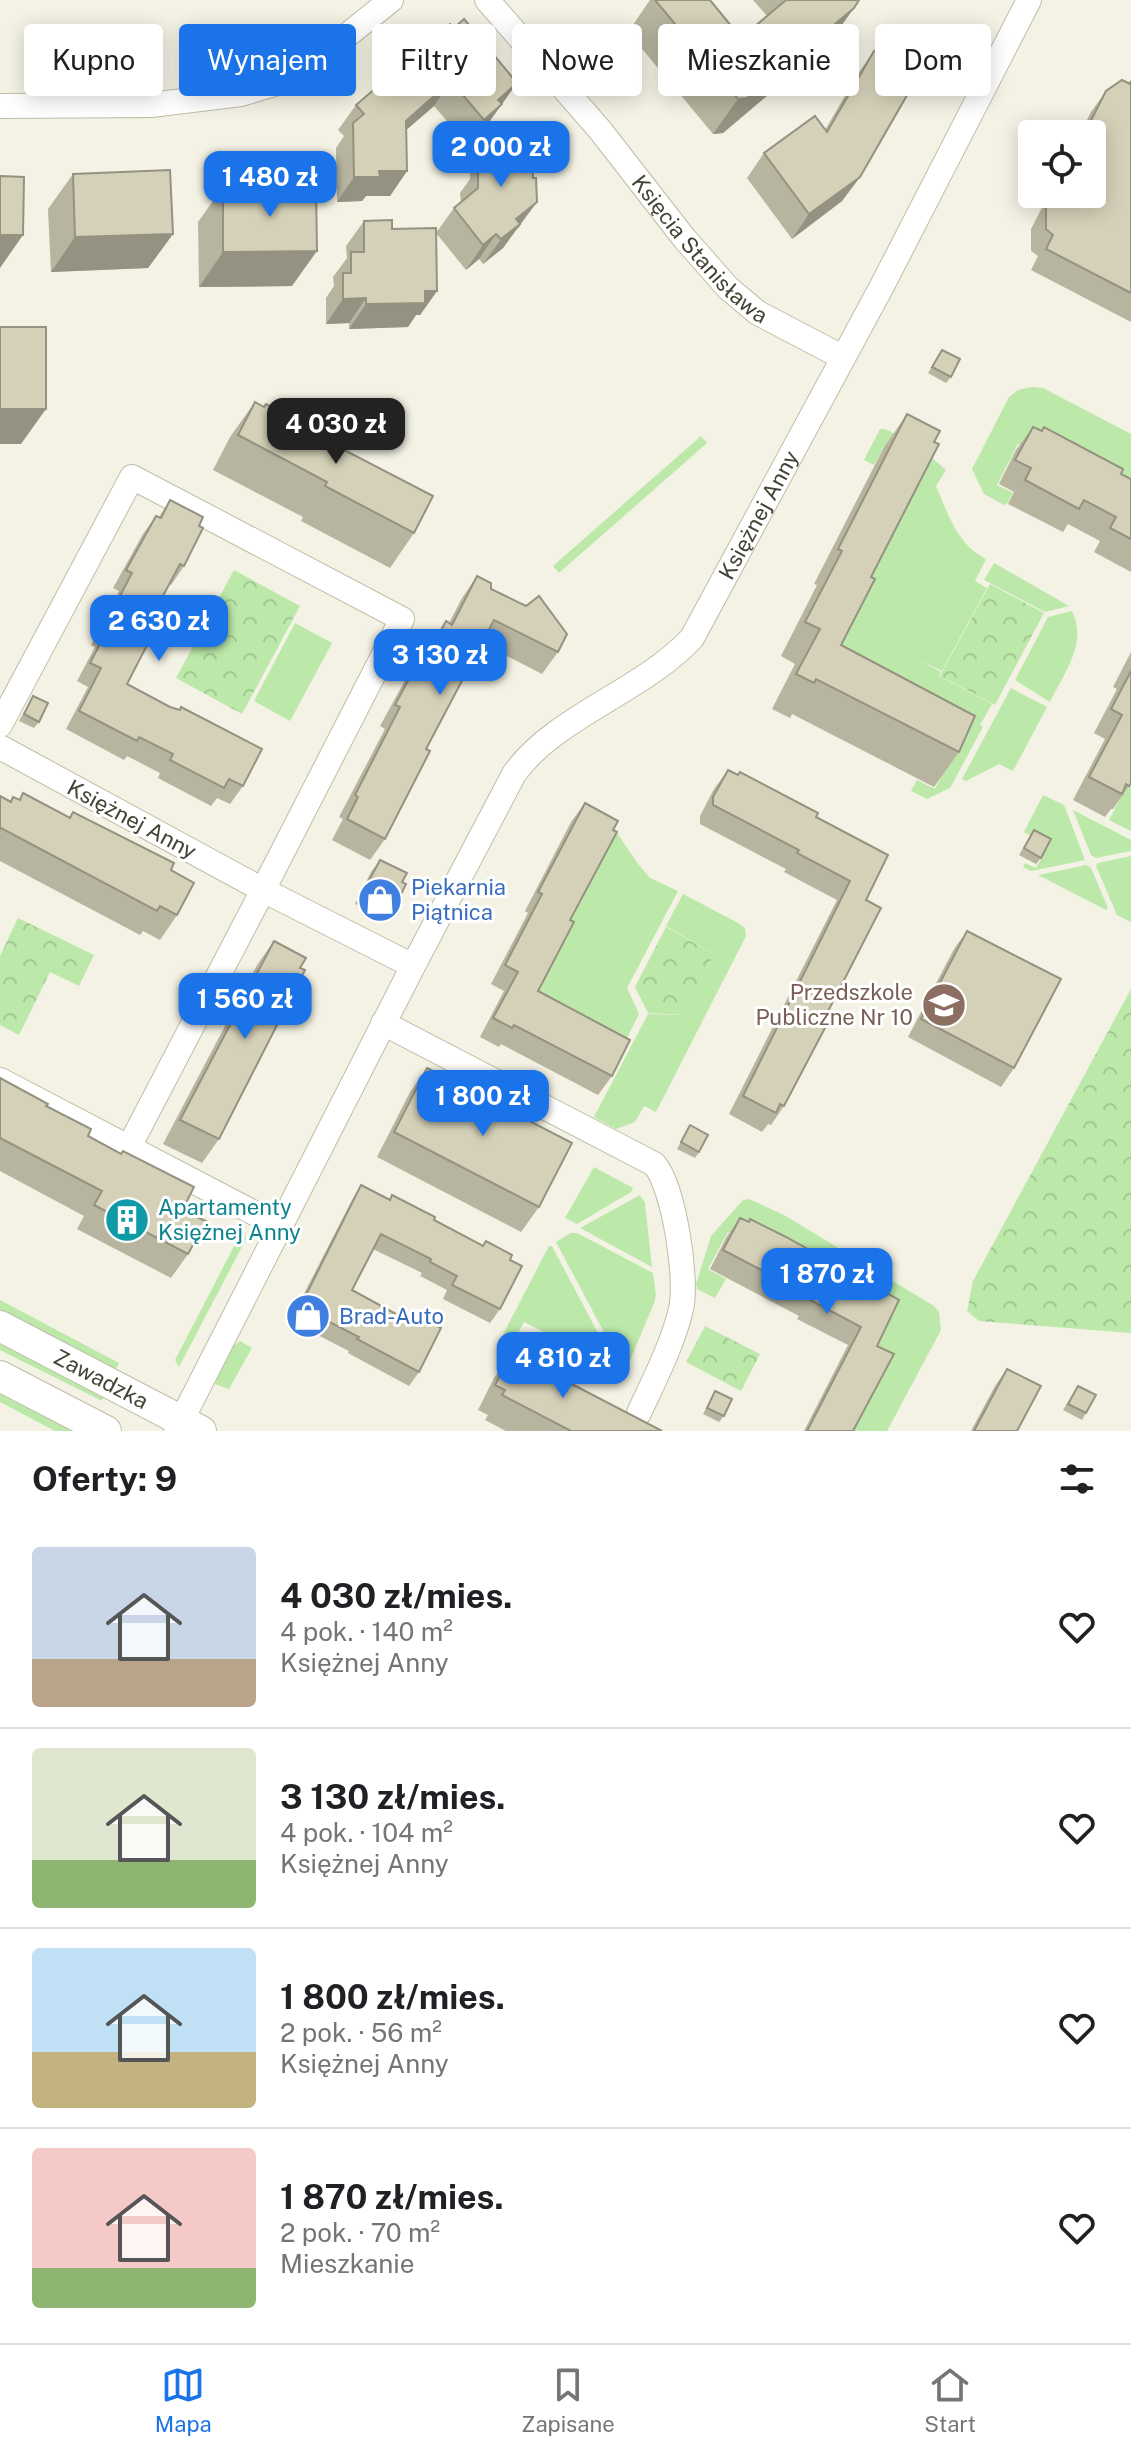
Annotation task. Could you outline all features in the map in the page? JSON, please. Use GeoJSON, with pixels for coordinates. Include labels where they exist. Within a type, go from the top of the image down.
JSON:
{"type":"FeatureCollection","features":[{"type":"Feature","properties":{"kind":"street"},"geometry":{"type":"LineString","coordinates":[[0,106],[151,105],[241,94],[294,78],[391,0]]}},
{"type":"Feature","properties":{"kind":"street","name":"Księcia Stanisława"},"geometry":{"type":"LineString","coordinates":[[487,0],[600,130],[684,238],[728,288],[758,313],[842,357]]}},
{"type":"Feature","properties":{"kind":"street","name":"Księżnej Anny"},"geometry":{"type":"LineString","coordinates":[[186,1427],[281,1227],[501,795],[534,750],[668,661],[692,638],[1004,53],[1029,0]]}},
{"type":"Feature","properties":{"kind":"street"},"geometry":{"type":"LineString","coordinates":[[0,725],[132,477],[402,619],[129,1147]]}},
{"type":"Feature","properties":{"kind":"street","name":"Księżnej Anny"},"geometry":{"type":"LineString","coordinates":[[0,747],[263,890],[413,966]]}},
{"type":"Feature","properties":{"kind":"street"},"geometry":{"type":"LineString","coordinates":[[383,1023],[654,1164],[663,1175],[676,1225],[683,1286],[682,1308],[639,1413]]}},
{"type":"Feature","properties":{"kind":"street"},"geometry":{"type":"LineString","coordinates":[[0,1080],[281,1227]]}},
{"type":"Feature","properties":{"kind":"street","name":"Zawadzka"},"geometry":{"type":"LineString","coordinates":[[0,1326],[186,1427]]}},
{"type":"Feature","properties":{"kind":"street","name":"Zawadzka"},"geometry":{"type":"LineString","coordinates":[[0,1376],[106,1431]]}},
{"type":"Feature","properties":{"kind":"green space"},"geometry":{"type":"Polygon","coordinates":[[[1043,388],[1131,434],[1131,508],[1109,492],[1018,444],[997,485],[1013,493],[1007,504],[984,494],[972,469],[1009,397],[1018,390],[1043,388]]]}},
{"type":"Feature","properties":{"kind":"green space"},"geometry":{"type":"Polygon","coordinates":[[[880,429],[917,445],[946,470],[936,486],[945,507],[961,537],[986,559],[975,581],[987,588],[942,671],[921,661],[941,672],[939,676],[992,704],[950,788],[927,799],[911,791],[917,780],[935,789],[955,750],[818,679],[921,467],[883,448],[874,465],[864,460],[880,429]]]}},
{"type":"Feature","properties":{"kind":"green space"},"geometry":{"type":"Polygon","coordinates":[[[701,436],[707,443],[559,573],[553,566],[701,436]]]}},
{"type":"Feature","properties":{"kind":"green space"},"geometry":{"type":"Polygon","coordinates":[[[994,563],[1069,606],[1045,612],[984,580],[994,563]]]}},
{"type":"Feature","properties":{"kind":"green space"},"geometry":{"type":"Polygon","coordinates":[[[234,570],[300,606],[242,714],[176,678],[234,570]]]}},
{"type":"Feature","properties":{"kind":"green space"},"geometry":{"type":"Polygon","coordinates":[[[990,584],[1044,613],[995,705],[940,676],[990,584]]]}},
{"type":"Feature","properties":{"kind":"green space"},"geometry":{"type":"Polygon","coordinates":[[[1072,611],[1076,623],[1076,646],[1050,702],[1015,680],[1048,617],[1072,611]]]}},
{"type":"Feature","properties":{"kind":"green space"},"geometry":{"type":"Polygon","coordinates":[[[295,623],[332,643],[290,721],[254,701],[295,623]]]}},
{"type":"Feature","properties":{"kind":"green space"},"geometry":{"type":"Polygon","coordinates":[[[1011,688],[1047,707],[1013,771],[999,764],[966,781],[962,779],[1011,688]]]}},
{"type":"Feature","properties":{"kind":"green space"},"geometry":{"type":"Polygon","coordinates":[[[1131,778],[1131,831],[1109,820],[1131,778]]]}},
{"type":"Feature","properties":{"kind":"green space"},"geometry":{"type":"Polygon","coordinates":[[[1043,795],[1064,805],[1085,860],[1031,871],[1023,867],[1025,863],[1036,868],[1048,846],[1024,832],[1043,795]]]}},
{"type":"Feature","properties":{"kind":"green space"},"geometry":{"type":"Polygon","coordinates":[[[1073,810],[1131,840],[1131,851],[1096,858],[1091,855],[1073,810]]]}},
{"type":"Feature","properties":{"kind":"green space"},"geometry":{"type":"Polygon","coordinates":[[[573,819],[609,821],[650,878],[678,891],[627,988],[639,1014],[619,1054],[528,1007],[558,939],[610,842],[573,819]]]}},
{"type":"Feature","properties":{"kind":"green space"},"geometry":{"type":"Polygon","coordinates":[[[1131,856],[1131,922],[1117,915],[1096,866],[1131,856]]]}},
{"type":"Feature","properties":{"kind":"green space"},"geometry":{"type":"Polygon","coordinates":[[[1086,865],[1091,868],[1108,908],[1106,910],[1038,875],[1086,865]]]}},
{"type":"Feature","properties":{"kind":"green space"},"geometry":{"type":"Polygon","coordinates":[[[683,894],[738,923],[745,928],[746,936],[656,1112],[644,1106],[635,1122],[616,1129],[594,1117],[648,1014],[683,1015],[714,954],[666,926],[683,894]]]}},
{"type":"Feature","properties":{"kind":"green space"},"geometry":{"type":"Polygon","coordinates":[[[18,918],[94,955],[79,986],[50,972],[19,1035],[0,1025],[0,956],[18,918]]]}},
{"type":"Feature","properties":{"kind":"green space"},"geometry":{"type":"Polygon","coordinates":[[[666,927],[714,954],[683,1015],[648,1013],[635,987],[666,927]]]}},
{"type":"Feature","properties":{"kind":"green space"},"geometry":{"type":"Polygon","coordinates":[[[1131,989],[1131,1333],[979,1321],[967,1311],[973,1281],[1131,989]]]}},
{"type":"Feature","properties":{"kind":"green space"},"geometry":{"type":"Polygon","coordinates":[[[594,1167],[633,1188],[577,1224],[565,1218],[594,1167]]]}},
{"type":"Feature","properties":{"kind":"green space"},"geometry":{"type":"Polygon","coordinates":[[[640,1195],[645,1203],[652,1267],[580,1228],[640,1195]]]}},
{"type":"Feature","properties":{"kind":"green space"},"geometry":{"type":"Polygon","coordinates":[[[749,1199],[784,1215],[934,1306],[939,1312],[941,1330],[887,1431],[852,1431],[882,1373],[819,1280],[728,1232],[708,1269],[726,1279],[715,1298],[697,1289],[711,1236],[743,1200],[749,1199]]]}},
{"type":"Feature","properties":{"kind":"green space"},"geometry":{"type":"Polygon","coordinates":[[[243,1229],[246,1239],[179,1367],[175,1360],[243,1229]]]}},
{"type":"Feature","properties":{"kind":"green space"},"geometry":{"type":"Polygon","coordinates":[[[577,1233],[653,1273],[654,1303],[625,1372],[556,1242],[577,1233]]]}},
{"type":"Feature","properties":{"kind":"green space"},"geometry":{"type":"Polygon","coordinates":[[[549,1246],[552,1246],[617,1369],[524,1322],[508,1351],[499,1342],[549,1246]]]}},
{"type":"Feature","properties":{"kind":"green space"},"geometry":{"type":"Polygon","coordinates":[[[0,1300],[119,1363],[115,1371],[0,1311],[0,1300]]]}},
{"type":"Feature","properties":{"kind":"green space"},"geometry":{"type":"Polygon","coordinates":[[[705,1326],[760,1354],[741,1391],[686,1362],[705,1326]]]}},
{"type":"Feature","properties":{"kind":"green space"},"geometry":{"type":"Polygon","coordinates":[[[0,1341],[104,1395],[102,1401],[0,1350],[0,1341]]]}},
{"type":"Feature","properties":{"kind":"green space"},"geometry":{"type":"Polygon","coordinates":[[[240,1341],[252,1348],[229,1389],[215,1384],[230,1348],[240,1341]]]}},
{"type":"Feature","properties":{"kind":"green space"},"geometry":{"type":"Polygon","coordinates":[[[0,1390],[79,1431],[55,1431],[0,1402],[0,1390]]]}},
{"type":"Feature","properties":{"kind":"building"},"geometry":{"type":"Polygon","coordinates":[[[655,0],[710,0],[730,24],[675,24],[655,0]]]}},
{"type":"Feature","properties":{"kind":"building"},"geometry":{"type":"Polygon","coordinates":[[[786,0],[859,0],[835,24],[758,24],[786,0]]]}},
{"type":"Feature","properties":{"kind":"building"},"geometry":{"type":"Polygon","coordinates":[[[874,51],[875,96],[907,96],[860,177],[809,214],[764,153],[815,116],[827,132],[848,96],[859,96],[859,77],[874,51]]]}},
{"type":"Feature","properties":{"kind":"building"},"geometry":{"type":"Polygon","coordinates":[[[496,58],[512,77],[512,87],[498,100],[502,104],[484,120],[464,96],[496,96],[496,58]]]}},
{"type":"Feature","properties":{"kind":"building"},"geometry":{"type":"Polygon","coordinates":[[[1122,80],[1130,84],[1131,81],[1131,293],[1046,249],[1053,235],[1046,229],[1046,208],[1106,208],[1106,120],[1091,120],[1106,91],[1122,80]]]}},
{"type":"Feature","properties":{"kind":"building"},"geometry":{"type":"Polygon","coordinates":[[[372,91],[372,96],[434,96],[406,121],[407,171],[379,171],[380,177],[354,177],[353,123],[364,114],[356,105],[372,91]]]}},
{"type":"Feature","properties":{"kind":"building"},"geometry":{"type":"Polygon","coordinates":[[[487,137],[532,137],[537,202],[516,219],[520,224],[501,239],[496,234],[483,245],[454,208],[478,188],[478,168],[488,168],[487,137]]]}},
{"type":"Feature","properties":{"kind":"building"},"geometry":{"type":"Polygon","coordinates":[[[170,170],[173,234],[75,237],[73,174],[170,170]]]}},
{"type":"Feature","properties":{"kind":"building"},"geometry":{"type":"Polygon","coordinates":[[[0,176],[24,177],[23,235],[0,235],[0,176]]]}},
{"type":"Feature","properties":{"kind":"building"},"geometry":{"type":"Polygon","coordinates":[[[316,186],[317,251],[223,252],[223,187],[316,186]]]}},
{"type":"Feature","properties":{"kind":"building"},"geometry":{"type":"Polygon","coordinates":[[[392,220],[392,229],[436,228],[437,291],[425,291],[425,303],[366,304],[366,298],[343,299],[343,273],[351,273],[351,252],[364,252],[364,221],[392,220]]]}},
{"type":"Feature","properties":{"kind":"building"},"geometry":{"type":"Polygon","coordinates":[[[0,327],[46,327],[46,409],[0,409],[0,327]]]}},
{"type":"Feature","properties":{"kind":"building"},"geometry":{"type":"Polygon","coordinates":[[[942,350],[960,359],[951,377],[932,367],[942,350]]]}},
{"type":"Feature","properties":{"kind":"building"},"geometry":{"type":"Polygon","coordinates":[[[255,402],[264,407],[266,404],[347,446],[344,450],[433,496],[414,533],[238,435],[255,402]]]}},
{"type":"Feature","properties":{"kind":"building"},"geometry":{"type":"Polygon","coordinates":[[[907,414],[940,431],[934,442],[939,444],[871,577],[875,579],[841,645],[975,716],[959,752],[816,679],[814,683],[796,674],[820,629],[805,622],[842,551],[838,549],[907,414]]]}},
{"type":"Feature","properties":{"kind":"building"},"geometry":{"type":"Polygon","coordinates":[[[1033,427],[1042,431],[1044,427],[1123,469],[1121,474],[1131,479],[1131,539],[1110,528],[1116,517],[1084,500],[1079,509],[1025,480],[1031,468],[1015,460],[1033,427]]]}},
{"type":"Feature","properties":{"kind":"building"},"geometry":{"type":"Polygon","coordinates":[[[170,500],[203,517],[199,526],[203,528],[184,566],[180,564],[157,607],[160,608],[155,617],[160,620],[127,684],[170,707],[180,710],[181,707],[262,749],[243,786],[229,779],[224,788],[170,760],[173,754],[139,737],[137,741],[79,711],[101,668],[90,663],[108,629],[104,627],[132,573],[126,570],[156,516],[161,518],[170,500]]]}},
{"type":"Feature","properties":{"kind":"building"},"geometry":{"type":"Polygon","coordinates":[[[477,576],[491,583],[491,589],[526,606],[539,596],[567,634],[558,652],[494,620],[426,749],[430,751],[385,839],[347,819],[358,797],[355,795],[400,707],[395,705],[424,651],[429,653],[446,621],[452,625],[477,576]]]}},
{"type":"Feature","properties":{"kind":"building"},"geometry":{"type":"Polygon","coordinates":[[[1131,671],[1131,783],[1129,786],[1126,784],[1122,794],[1089,777],[1122,715],[1111,709],[1131,671]]]}},
{"type":"Feature","properties":{"kind":"building"},"geometry":{"type":"Polygon","coordinates":[[[33,696],[48,703],[39,722],[24,714],[33,696]]]}},
{"type":"Feature","properties":{"kind":"building"},"geometry":{"type":"Polygon","coordinates":[[[728,770],[738,775],[740,772],[818,813],[816,817],[888,855],[866,900],[881,908],[822,1023],[826,1026],[784,1106],[780,1104],[776,1113],[743,1096],[850,881],[713,805],[713,797],[728,770]]]}},
{"type":"Feature","properties":{"kind":"building"},"geometry":{"type":"Polygon","coordinates":[[[23,793],[70,818],[73,812],[174,863],[171,870],[194,883],[177,915],[160,906],[157,911],[0,829],[0,796],[11,802],[13,797],[20,800],[23,793]]]}},
{"type":"Feature","properties":{"kind":"building"},"geometry":{"type":"Polygon","coordinates":[[[585,803],[618,821],[613,830],[617,832],[570,920],[574,922],[538,991],[630,1040],[612,1076],[514,1025],[512,1028],[493,1018],[518,972],[505,965],[542,894],[538,892],[585,803]]]}},
{"type":"Feature","properties":{"kind":"building"},"geometry":{"type":"Polygon","coordinates":[[[1034,830],[1051,839],[1041,858],[1024,848],[1034,830]]]}},
{"type":"Feature","properties":{"kind":"building"},"geometry":{"type":"Polygon","coordinates":[[[380,860],[407,873],[402,882],[406,884],[395,907],[363,892],[380,860]]]}},
{"type":"Feature","properties":{"kind":"building"},"geometry":{"type":"Polygon","coordinates":[[[967,931],[1061,979],[1014,1068],[921,1019],[967,931]]]}},
{"type":"Feature","properties":{"kind":"building"},"geometry":{"type":"Polygon","coordinates":[[[274,941],[306,958],[300,968],[305,970],[219,1139],[180,1120],[274,941]]]}},
{"type":"Feature","properties":{"kind":"building"},"geometry":{"type":"Polygon","coordinates":[[[427,1068],[572,1143],[539,1207],[394,1132],[427,1068]]]}},
{"type":"Feature","properties":{"kind":"building"},"geometry":{"type":"Polygon","coordinates":[[[0,1078],[91,1129],[88,1136],[194,1187],[182,1211],[206,1221],[188,1254],[94,1205],[102,1191],[0,1138],[0,1078]]]}},
{"type":"Feature","properties":{"kind":"building"},"geometry":{"type":"Polygon","coordinates":[[[690,1125],[708,1135],[699,1152],[681,1142],[690,1125]]]}},
{"type":"Feature","properties":{"kind":"building"},"geometry":{"type":"Polygon","coordinates":[[[361,1185],[390,1200],[392,1195],[483,1246],[486,1241],[512,1255],[510,1260],[522,1266],[500,1309],[452,1285],[457,1276],[430,1262],[431,1259],[381,1234],[352,1290],[416,1325],[420,1317],[441,1328],[419,1372],[300,1307],[361,1185]]]}},
{"type":"Feature","properties":{"kind":"building"},"geometry":{"type":"Polygon","coordinates":[[[740,1218],[749,1222],[750,1219],[786,1237],[899,1300],[877,1346],[894,1354],[853,1431],[807,1431],[861,1327],[810,1300],[813,1297],[723,1250],[740,1218]]]}},
{"type":"Feature","properties":{"kind":"building"},"geometry":{"type":"Polygon","coordinates":[[[512,1353],[662,1431],[571,1431],[502,1395],[505,1390],[495,1385],[512,1353]]]}},
{"type":"Feature","properties":{"kind":"building"},"geometry":{"type":"Polygon","coordinates":[[[1007,1369],[1041,1386],[1017,1431],[974,1431],[1007,1369]]]}},
{"type":"Feature","properties":{"kind":"building"},"geometry":{"type":"Polygon","coordinates":[[[1078,1386],[1096,1395],[1086,1413],[1068,1404],[1078,1386]]]}},
{"type":"Feature","properties":{"kind":"building"},"geometry":{"type":"Polygon","coordinates":[[[715,1391],[732,1399],[724,1416],[707,1408],[715,1391]]]}},
{"type":"Feature","properties":{"kind":"place","name":"Piekarnia Piątnica"},"geometry":{"type":"Point","coordinates":[380,900]}},
{"type":"Feature","properties":{"kind":"place","name":"Przedszkole Publiczne Nr 10"},"geometry":{"type":"Point","coordinates":[944,1005]}},
{"type":"Feature","properties":{"kind":"place","name":"Apartamenty Księżnej Anny"},"geometry":{"type":"Point","coordinates":[127,1220]}},
{"type":"Feature","properties":{"kind":"place","name":"Brad-Auto"},"geometry":{"type":"Point","coordinates":[308,1316]}}]}
